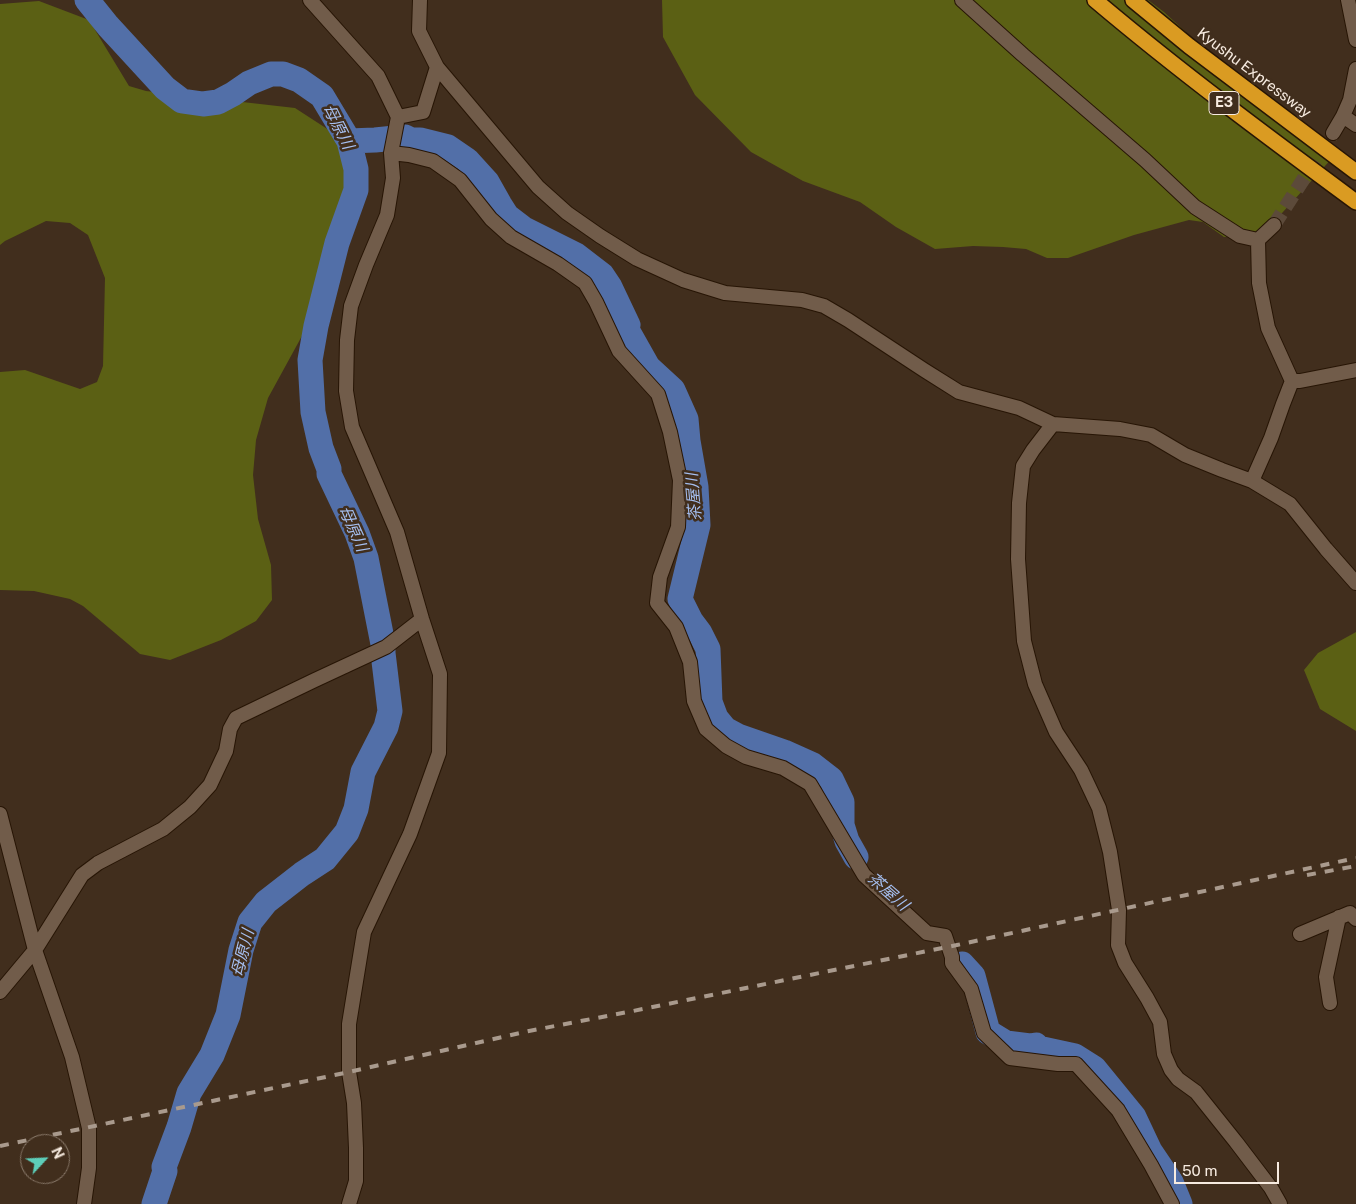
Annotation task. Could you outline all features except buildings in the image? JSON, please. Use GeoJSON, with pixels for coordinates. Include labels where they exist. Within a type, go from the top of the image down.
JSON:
{"type":"FeatureCollection","features":[{"type":"Feature","properties":{"kind":"highway","name":"E3"},"geometry":{"type":"LineString","coordinates":[[1094,0],[1176,66],[1356,202]]}},
{"type":"Feature","properties":{"kind":"highway","name":"Kyushu Expressway"},"geometry":{"type":"LineString","coordinates":[[1132,0],[1189,46],[1356,172]]}},
{"type":"Feature","properties":{"kind":"street"},"geometry":{"type":"LineString","coordinates":[[310,0],[378,76],[398,117],[391,153],[393,178],[387,215],[351,306],[346,340],[346,391],[352,427],[397,532],[440,674],[439,753],[410,834],[364,932],[349,1024],[348,1072],[354,1103],[356,1148],[356,1181],[349,1204]]}},
{"type":"Feature","properties":{"kind":"street"},"geometry":{"type":"LineString","coordinates":[[420,0],[419,31],[437,67],[538,186],[567,213],[600,236],[637,259],[684,280],[725,293],[802,300],[824,306],[960,392],[1018,408],[1053,424],[1120,428],[1151,435],[1185,455],[1252,481],[1290,504],[1326,550],[1356,583]]}},
{"type":"Feature","properties":{"kind":"street"},"geometry":{"type":"LineString","coordinates":[[962,0],[1145,160],[1195,207],[1240,236],[1258,240]]}},
{"type":"Feature","properties":{"kind":"street"},"geometry":{"type":"LineString","coordinates":[[1348,0],[1356,40]]}},
{"type":"Feature","properties":{"kind":"street"},"geometry":{"type":"LineString","coordinates":[[398,117],[423,112],[437,67]]}},
{"type":"Feature","properties":{"kind":"street"},"geometry":{"type":"LineString","coordinates":[[1333,133],[1344,116],[1350,100],[1356,68]]}},
{"type":"Feature","properties":{"kind":"street"},"geometry":{"type":"LineString","coordinates":[[1344,116],[1356,125]]}},
{"type":"Feature","properties":{"kind":"street"},"geometry":{"type":"LineString","coordinates":[[391,153],[409,154],[433,161],[460,180],[491,219],[511,237],[558,264],[585,283],[619,351],[658,394],[670,432],[680,480],[678,526],[660,577],[657,603],[676,627],[690,662],[694,701],[706,729],[726,746],[746,757],[783,768],[810,784],[864,875],[927,933],[945,936],[952,957],[952,963],[971,988],[984,1033],[1010,1058],[1058,1064],[1076,1064],[1118,1110],[1172,1204]]}},
{"type":"Feature","properties":{"kind":"street"},"geometry":{"type":"LineString","coordinates":[[1252,481],[1271,438],[1292,381],[1268,328],[1259,283],[1258,240],[1274,225]]}},
{"type":"Feature","properties":{"kind":"street"},"geometry":{"type":"LineString","coordinates":[[1292,381],[1356,370]]}},
{"type":"Feature","properties":{"kind":"street"},"geometry":{"type":"LineString","coordinates":[[1053,424],[1032,450],[1023,466],[1019,503],[1018,559],[1024,641],[1035,684],[1056,732],[1081,770],[1099,808],[1110,852],[1119,910],[1118,945],[1126,964],[1160,1022],[1164,1054],[1171,1070],[1178,1079],[1196,1092],[1248,1157],[1271,1188],[1280,1204]]}},
{"type":"Feature","properties":{"kind":"street"},"geometry":{"type":"LineString","coordinates":[[0,992],[35,950],[82,875],[98,863],[164,829],[190,807],[210,785],[226,751],[230,729],[236,718],[386,647],[422,619]]}},
{"type":"Feature","properties":{"kind":"street"},"geometry":{"type":"LineString","coordinates":[[0,814],[35,950],[72,1057],[89,1128],[89,1168],[84,1204]]}},
{"type":"Feature","properties":{"kind":"street"},"geometry":{"type":"LineString","coordinates":[[1300,934],[1350,913],[1356,919]]}},
{"type":"Feature","properties":{"kind":"street"},"geometry":{"type":"LineString","coordinates":[[1330,1003],[1326,977],[1339,917]]}},
{"type":"Feature","properties":{"kind":"green space"},"geometry":{"type":"Polygon","coordinates":[[[662,0],[1148,0],[1164,12],[1282,120],[1335,155],[1272,224],[1251,235],[1224,237],[1203,222],[1189,220],[1134,235],[1068,258],[1047,258],[1026,249],[1003,247],[973,246],[935,249],[896,227],[860,202],[803,181],[751,152],[695,95],[663,37],[662,0]]]}},
{"type":"Feature","properties":{"kind":"green space"},"geometry":{"type":"Polygon","coordinates":[[[39,1],[89,20],[129,86],[146,91],[295,108],[332,132],[346,154],[351,201],[326,292],[268,398],[256,440],[253,475],[258,519],[271,565],[272,600],[256,621],[221,640],[170,660],[140,654],[83,606],[70,599],[34,591],[0,590],[0,372],[25,370],[80,389],[97,382],[103,366],[105,278],[88,235],[70,223],[46,221],[0,245],[0,4],[39,1]]]}},
{"type":"Feature","properties":{"kind":"green space"},"geometry":{"type":"Polygon","coordinates":[[[1356,632],[1356,731],[1320,709],[1304,670],[1318,653],[1356,632]]]}},
{"type":"Feature","properties":{"kind":"waterway","name":"母原川"},"geometry":{"type":"LineString","coordinates":[[87,0],[108,26],[165,88],[182,101],[203,104],[218,102],[249,83],[271,74],[283,74],[299,80],[322,96],[349,141],[356,169],[356,190],[337,243],[316,326],[310,360],[313,412],[329,474],[357,533],[366,558],[383,644],[390,711],[386,727],[363,772],[356,809],[347,832],[325,859],[266,902],[250,922],[241,950],[228,1015],[212,1055],[189,1093],[164,1167],[165,1171],[154,1204]]}},
{"type":"Feature","properties":{"kind":"waterway","name":"茶屋川"},"geometry":{"type":"LineString","coordinates":[[349,141],[405,137],[411,140],[420,140],[448,147],[467,160],[487,182],[507,216],[524,229],[576,255],[602,275],[610,287],[628,325],[626,328],[648,367],[673,390],[686,419],[696,487],[698,525],[680,599],[708,649],[710,702],[716,718],[725,729],[738,736],[784,752],[813,765],[831,779],[842,802],[842,825],[847,841],[856,857]]}},
{"type":"Feature","properties":{"kind":"waterway","name":"茶屋川"},"geometry":{"type":"LineString","coordinates":[[962,964],[973,976],[988,1032],[1006,1043],[1036,1045],[1038,1048],[1075,1056],[1094,1068],[1134,1117],[1150,1151],[1171,1182],[1180,1204]]}},
{"type":"Feature","properties":{"kind":"tunnel"},"geometry":{"type":"LineString","coordinates":[[1274,225],[1333,133]]}},
{"type":"Feature","properties":{"kind":"railway"},"geometry":{"type":"LineString","coordinates":[[0,1146],[349,1072],[529,1031],[957,945],[1356,858]]}},
{"type":"Feature","properties":{"kind":"railway"},"geometry":{"type":"LineString","coordinates":[[1307,875],[1356,866]]}}]}
